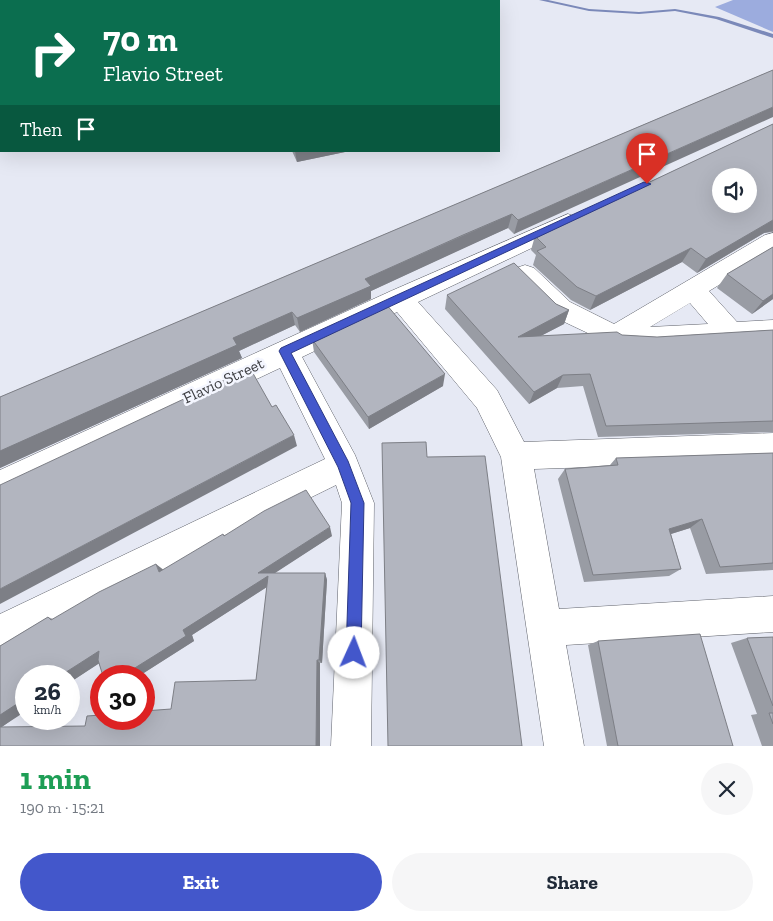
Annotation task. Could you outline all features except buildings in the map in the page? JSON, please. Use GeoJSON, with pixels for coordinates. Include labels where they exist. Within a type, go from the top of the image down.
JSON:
{"type":"FeatureCollection","features":[{"type":"Feature","properties":{"kind":"street","name":"Flavio Street"},"geometry":{"type":"LineString","coordinates":[[0,484],[593,210]]}},
{"type":"Feature","properties":{"kind":"street"},"geometry":{"type":"LineString","coordinates":[[615,336],[773,241]]}},
{"type":"Feature","properties":{"kind":"street"},"geometry":{"type":"LineString","coordinates":[[503,253],[561,309],[615,336],[648,338],[729,331],[773,330]]}},
{"type":"Feature","properties":{"kind":"street"},"geometry":{"type":"LineString","coordinates":[[693,290],[729,331]]}},
{"type":"Feature","properties":{"kind":"street"},"geometry":{"type":"LineString","coordinates":[[400,298],[487,399],[516,456],[564,746]]}},
{"type":"Feature","properties":{"kind":"street"},"geometry":{"type":"LineString","coordinates":[[285,351],[344,466],[358,503],[351,746]]}},
{"type":"Feature","properties":{"kind":"street"},"geometry":{"type":"LineString","coordinates":[[516,456],[773,447]]}},
{"type":"Feature","properties":{"kind":"street"},"geometry":{"type":"LineString","coordinates":[[0,633],[344,466]]}},
{"type":"Feature","properties":{"kind":"street"},"geometry":{"type":"LineString","coordinates":[[545,628],[773,614]]}},
{"type":"Feature","properties":{"kind":"shaded area"},"geometry":{"type":"Polygon","coordinates":[[[733,0],[773,0],[773,32],[715,7],[733,0]]]}},
{"type":"Feature","properties":{"kind":"waterway"},"geometry":{"type":"LineString","coordinates":[[541,0],[589,10],[639,13],[675,10],[717,18],[773,36]]}},
{"type":"Feature","properties":{"kind":"route"},"geometry":{"type":"LineString","coordinates":[[354,653],[358,503],[344,466],[285,351],[503,253],[647,184]]}}]}
